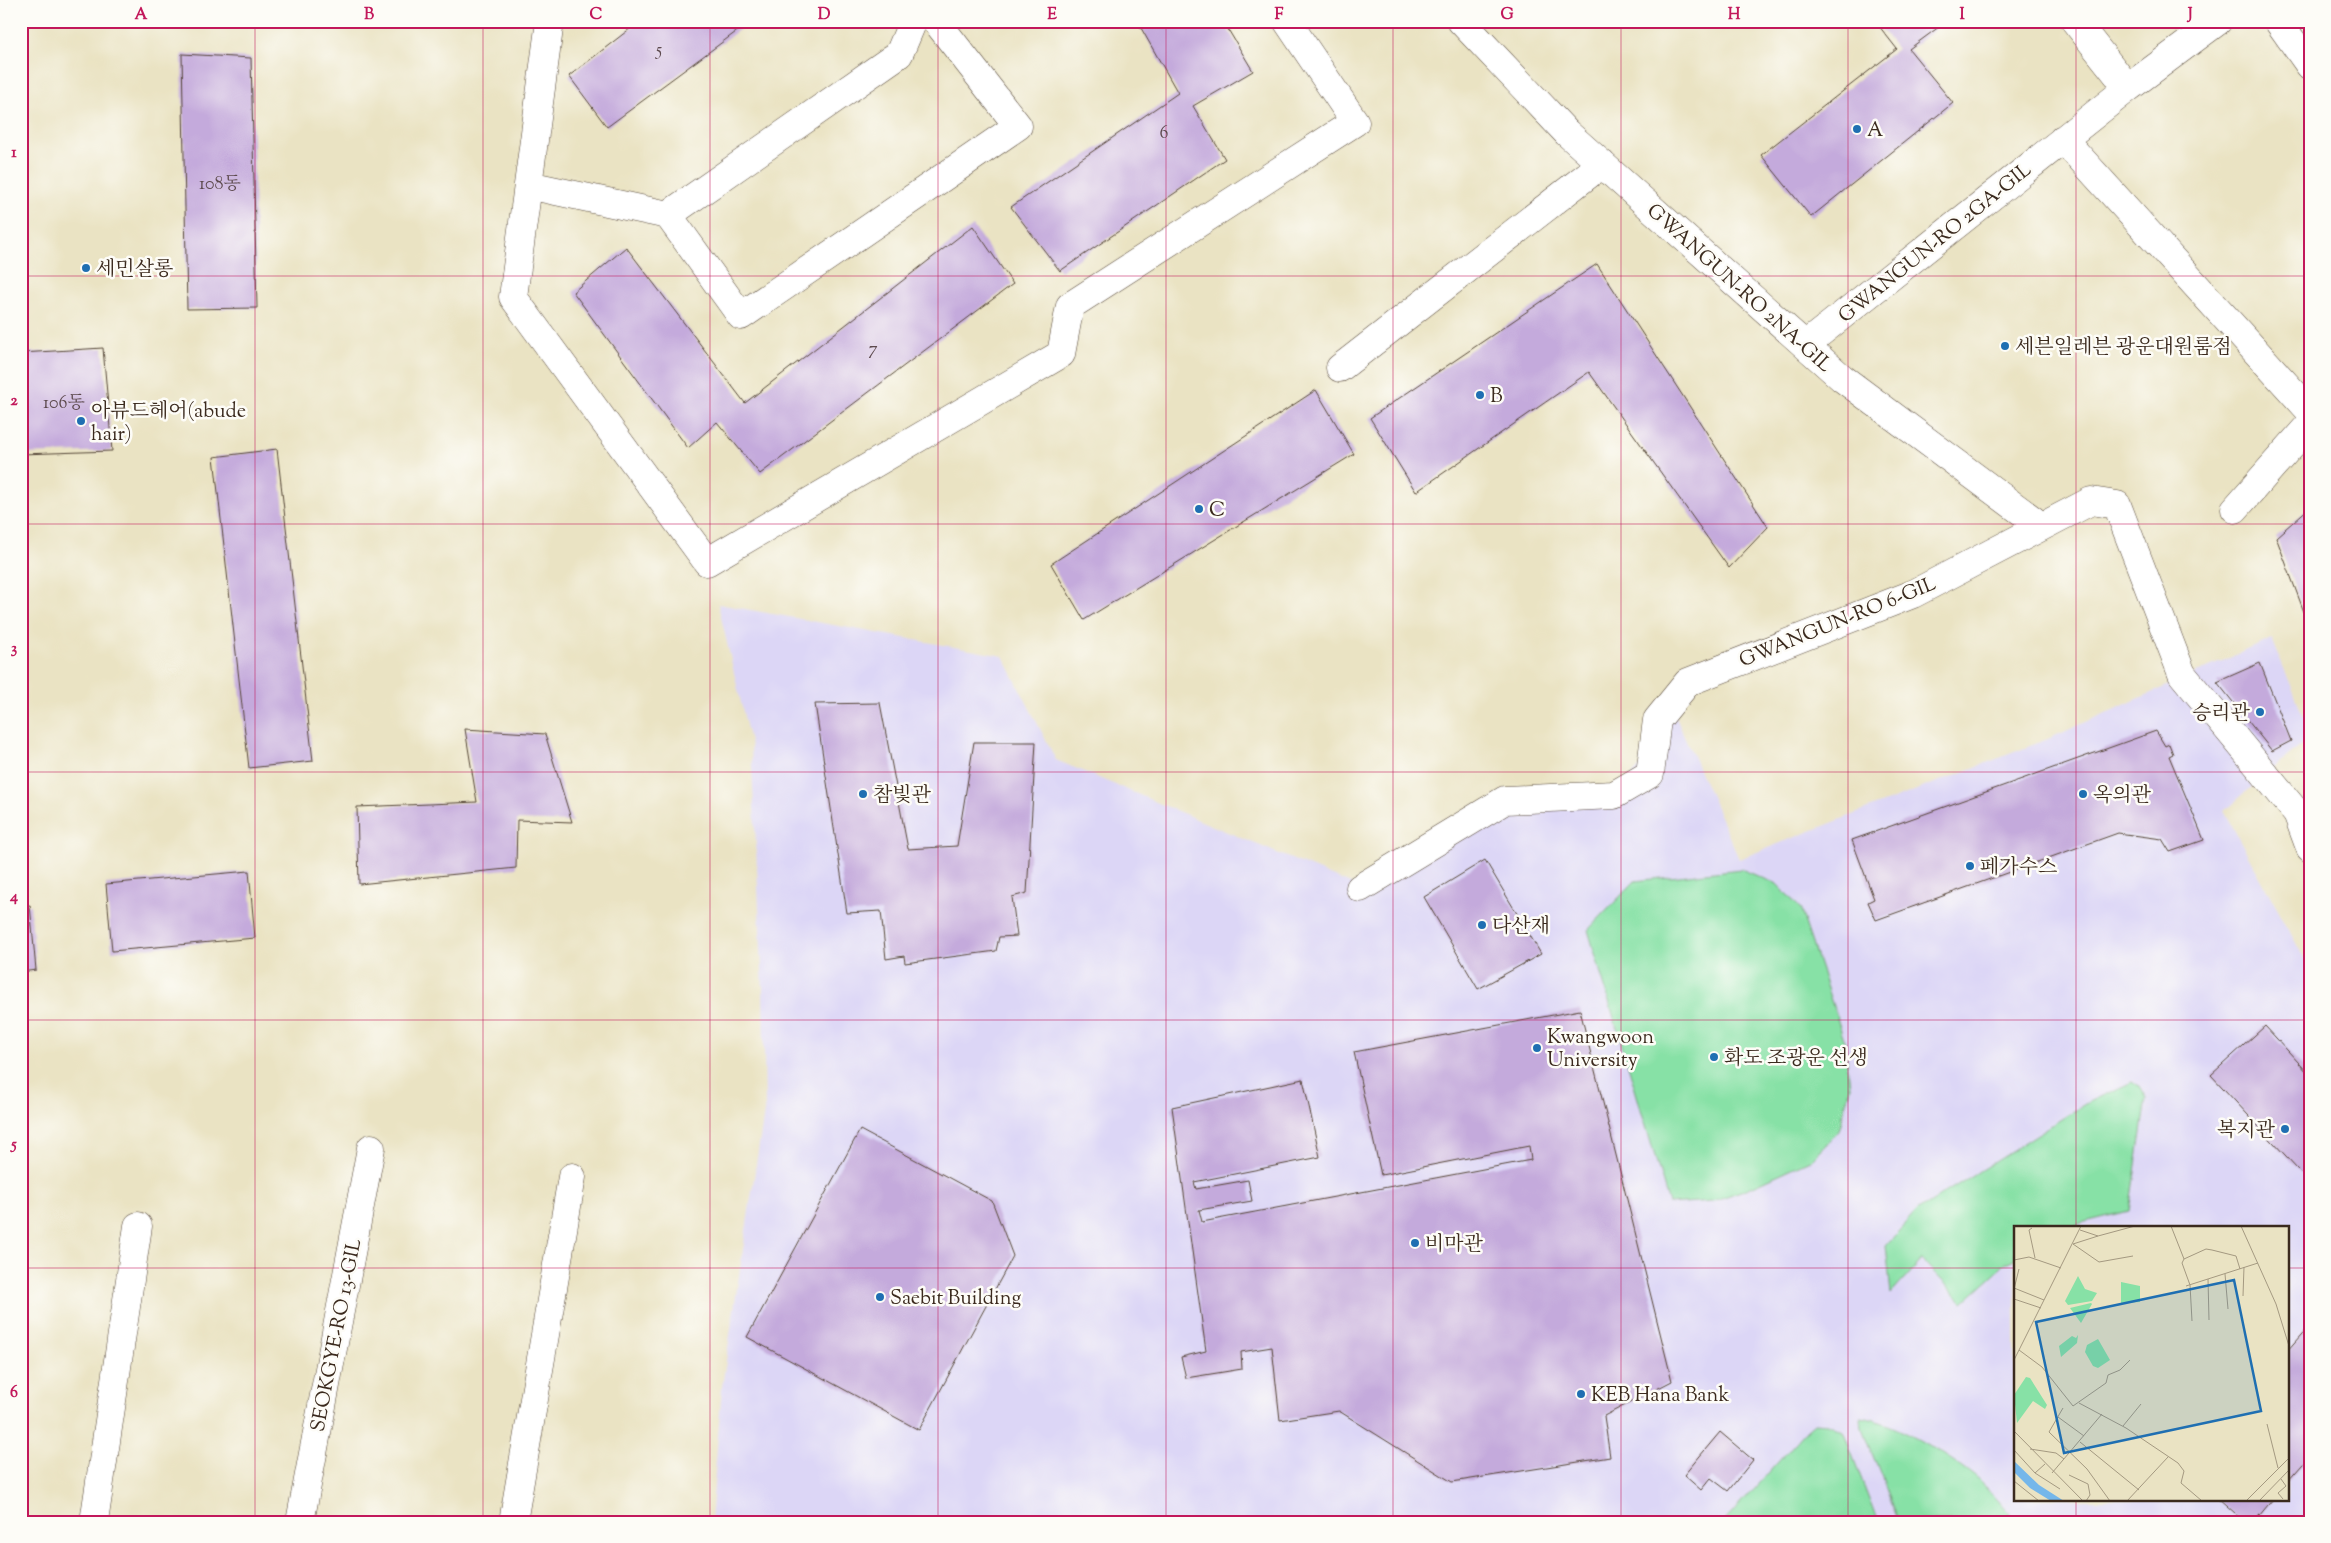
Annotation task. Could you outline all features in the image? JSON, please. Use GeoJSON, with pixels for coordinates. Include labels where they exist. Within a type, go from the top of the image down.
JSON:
{"type":"FeatureCollection","features":[{"type":"Feature","properties":{"kind":"street"},"geometry":{"type":"LineString","coordinates":[[550,21],[513,297],[707,562],[1061,354],[1070,306],[1355,122],[1287,21]]}},
{"type":"Feature","properties":{"kind":"street"},"geometry":{"type":"LineString","coordinates":[[668,215],[899,54],[913,21]]}},
{"type":"Feature","properties":{"kind":"street"},"geometry":{"type":"LineString","coordinates":[[528,185],[668,215],[741,316],[1018,126],[936,21]]}},
{"type":"Feature","properties":{"kind":"street","name":"GWANGUN-RO 2NA-GIL"},"geometry":{"type":"LineString","coordinates":[[1461,21],[1567,133],[1842,378],[2041,526]]}},
{"type":"Feature","properties":{"kind":"street"},"geometry":{"type":"LineString","coordinates":[[2075,21],[2128,88]]}},
{"type":"Feature","properties":{"kind":"street","name":"GWANGUN-RO 2GA-GIL"},"geometry":{"type":"LineString","coordinates":[[1805,345],[2128,88],[2218,21]]}},
{"type":"Feature","properties":{"kind":"street"},"geometry":{"type":"LineString","coordinates":[[2278,21],[2310,66]]}},
{"type":"Feature","properties":{"kind":"street"},"geometry":{"type":"LineString","coordinates":[[2063,139],[2310,411]]}},
{"type":"Feature","properties":{"kind":"street"},"geometry":{"type":"LineString","coordinates":[[1340,368],[1602,164]]}},
{"type":"Feature","properties":{"kind":"street"},"geometry":{"type":"LineString","coordinates":[[2235,509],[2310,424]]}},
{"type":"Feature","properties":{"kind":"street","name":"GWANGUN-RO 6-GIL"},"geometry":{"type":"LineString","coordinates":[[1360,888],[1505,800],[1614,795],[1650,774],[1657,720],[1688,682],[1913,594],[2091,501],[2117,506],[2182,674],[2297,813],[2310,848]]}},
{"type":"Feature","properties":{"kind":"street","name":"SEOKGYE-RO 13-GIL"},"geometry":{"type":"LineString","coordinates":[[300,1522],[371,1148]]}},
{"type":"Feature","properties":{"kind":"street"},"geometry":{"type":"LineString","coordinates":[[513,1522],[572,1177]]}},
{"type":"Feature","properties":{"kind":"street"},"geometry":{"type":"LineString","coordinates":[[94,1522],[138,1226]]}},
{"type":"Feature","properties":{"kind":"shaded area","name":"Kwangwoon University"},"geometry":{"type":"Polygon","coordinates":[[[718,604],[1003,656],[1056,760],[1360,888],[1505,800],[1614,795],[1653,753],[1670,704],[1739,859],[2048,739],[2272,639],[2310,732],[2310,737],[2224,811],[2310,969],[2310,1522],[711,1522],[722,1387],[765,1106],[763,989],[751,746],[718,604]]]}},
{"type":"Feature","properties":{"kind":"green space"},"geometry":{"type":"Polygon","coordinates":[[[1741,869],[1777,884],[1800,908],[1845,1042],[1850,1087],[1839,1131],[1812,1159],[1749,1188],[1713,1201],[1669,1204],[1588,930],[1635,881],[1741,869]]]}},
{"type":"Feature","properties":{"kind":"green space"},"geometry":{"type":"Polygon","coordinates":[[[2132,1082],[2139,1087],[2146,1099],[2129,1211],[2076,1226],[2014,1226],[2014,1260],[2005,1264],[1963,1302],[1922,1260],[1891,1294],[1886,1245],[1918,1210],[2085,1104],[2132,1082]]]}},
{"type":"Feature","properties":{"kind":"green space"},"geometry":{"type":"Polygon","coordinates":[[[1861,1417],[1875,1420],[1905,1432],[1950,1459],[1980,1481],[2017,1522],[1899,1522],[1862,1428],[1861,1417]]]}},
{"type":"Feature","properties":{"kind":"green space"},"geometry":{"type":"Polygon","coordinates":[[[1815,1423],[1828,1424],[1843,1431],[1878,1522],[1724,1522],[1806,1431],[1815,1423]]]}},
{"type":"Feature","properties":{"kind":"building"},"geometry":{"type":"Polygon","coordinates":[[[640,21],[751,21],[607,127],[569,76],[640,21]]]}},
{"type":"Feature","properties":{"kind":"building"},"geometry":{"type":"Polygon","coordinates":[[[1137,21],[1223,21],[1253,71],[1193,106],[1225,159],[1060,271],[1011,207],[1178,93],[1137,21]]]}},
{"type":"Feature","properties":{"kind":"building","name":"A"},"geometry":{"type":"Polygon","coordinates":[[[1875,21],[1947,21],[1909,49],[1953,103],[1811,217],[1761,155],[1897,49],[1875,21]]]}},
{"type":"Feature","properties":{"kind":"building"},"geometry":{"type":"Polygon","coordinates":[[[182,54],[251,58],[257,308],[187,309],[182,54]]]}},
{"type":"Feature","properties":{"kind":"building"},"geometry":{"type":"Polygon","coordinates":[[[973,226],[1013,284],[760,474],[717,422],[688,448],[573,292],[626,247],[745,403],[973,226]]]}},
{"type":"Feature","properties":{"kind":"building","name":"B"},"geometry":{"type":"Polygon","coordinates":[[[1597,264],[1768,527],[1729,568],[1589,372],[1416,492],[1370,418],[1597,264]]]}},
{"type":"Feature","properties":{"kind":"building"},"geometry":{"type":"Polygon","coordinates":[[[103,348],[112,451],[21,454],[21,353],[103,348]]]}},
{"type":"Feature","properties":{"kind":"building","name":"C"},"geometry":{"type":"Polygon","coordinates":[[[1316,390],[1354,454],[1084,620],[1051,564],[1316,390]]]}},
{"type":"Feature","properties":{"kind":"building"},"geometry":{"type":"Polygon","coordinates":[[[277,449],[313,761],[249,768],[214,457],[277,449]]]}},
{"type":"Feature","properties":{"kind":"building"},"geometry":{"type":"Polygon","coordinates":[[[2310,507],[2310,628],[2276,537],[2310,507]]]}},
{"type":"Feature","properties":{"kind":"building","name":"승리관"},"geometry":{"type":"Polygon","coordinates":[[[2260,663],[2291,741],[2272,751],[2217,682],[2260,663]]]}},
{"type":"Feature","properties":{"kind":"building","name":"참빛관"},"geometry":{"type":"Polygon","coordinates":[[[880,703],[908,849],[957,846],[974,742],[1036,742],[1027,893],[1012,897],[1017,936],[999,937],[996,951],[905,963],[904,956],[886,959],[881,911],[847,913],[815,704],[880,703]]]}},
{"type":"Feature","properties":{"kind":"building"},"geometry":{"type":"Polygon","coordinates":[[[465,729],[545,734],[572,822],[517,820],[516,868],[359,884],[357,807],[477,802],[465,729]]]}},
{"type":"Feature","properties":{"kind":"building","name":"옥의관"},"geometry":{"type":"Polygon","coordinates":[[[2156,731],[2165,746],[2169,744],[2173,754],[2169,756],[2204,840],[2170,852],[2162,839],[2118,833],[1876,920],[1868,902],[1874,899],[1852,840],[2156,731]]]}},
{"type":"Feature","properties":{"kind":"building","name":"다산재"},"geometry":{"type":"Polygon","coordinates":[[[1485,860],[1541,954],[1478,989],[1424,897],[1485,860]]]}},
{"type":"Feature","properties":{"kind":"building"},"geometry":{"type":"Polygon","coordinates":[[[249,871],[255,938],[112,951],[106,884],[249,871]]]}},
{"type":"Feature","properties":{"kind":"building"},"geometry":{"type":"Polygon","coordinates":[[[30,905],[36,970],[21,972],[21,906],[30,905]]]}},
{"type":"Feature","properties":{"kind":"building","name":"비마관"},"geometry":{"type":"Polygon","coordinates":[[[1580,1010],[1672,1381],[1604,1416],[1610,1457],[1452,1482],[1339,1411],[1280,1420],[1272,1347],[1241,1352],[1242,1369],[1186,1378],[1181,1357],[1206,1351],[1172,1107],[1303,1079],[1320,1157],[1194,1182],[1196,1189],[1248,1180],[1252,1201],[1199,1210],[1202,1222],[1531,1160],[1529,1146],[1381,1175],[1354,1052],[1580,1010]]]}},
{"type":"Feature","properties":{"kind":"building","name":"복지관"},"geometry":{"type":"Polygon","coordinates":[[[2265,1026],[2310,1075],[2310,1182],[2211,1075],[2265,1026]]]}},
{"type":"Feature","properties":{"kind":"building","name":"Saebit Building"},"geometry":{"type":"Polygon","coordinates":[[[860,1130],[992,1201],[1013,1256],[919,1430],[747,1337],[860,1130]]]}},
{"type":"Feature","properties":{"kind":"building"},"geometry":{"type":"Polygon","coordinates":[[[2310,1326],[2310,1456],[2288,1481],[2288,1351],[2310,1326]]]}},
{"type":"Feature","properties":{"kind":"building"},"geometry":{"type":"Polygon","coordinates":[[[1720,1432],[1753,1460],[1728,1491],[1711,1478],[1701,1490],[1684,1475],[1720,1432]]]}},
{"type":"Feature","properties":{"kind":"building"},"geometry":{"type":"Polygon","coordinates":[[[2219,1500],[2272,1500],[2254,1522],[2244,1522],[2219,1500]]]}},
{"type":"Feature","properties":{"kind":"place","name":"A"},"geometry":{"type":"Point","coordinates":[1857,129]}},
{"type":"Feature","properties":{"kind":"place","name":"세민살롱"},"geometry":{"type":"Point","coordinates":[86,268]}},
{"type":"Feature","properties":{"kind":"place","name":"세븐일레븐 광운대원룸점"},"geometry":{"type":"Point","coordinates":[2005,346]}},
{"type":"Feature","properties":{"kind":"place","name":"B"},"geometry":{"type":"Point","coordinates":[1480,395]}},
{"type":"Feature","properties":{"kind":"place","name":"아뷰드헤어(abude hair)"},"geometry":{"type":"Point","coordinates":[81,421]}},
{"type":"Feature","properties":{"kind":"place","name":"C"},"geometry":{"type":"Point","coordinates":[1199,509]}},
{"type":"Feature","properties":{"kind":"place","name":"승리관"},"geometry":{"type":"Point","coordinates":[2260,712]}},
{"type":"Feature","properties":{"kind":"place","name":"참빛관"},"geometry":{"type":"Point","coordinates":[863,794]}},
{"type":"Feature","properties":{"kind":"place","name":"옥의관"},"geometry":{"type":"Point","coordinates":[2083,794]}},
{"type":"Feature","properties":{"kind":"place","name":"페가수스"},"geometry":{"type":"Point","coordinates":[1970,866]}},
{"type":"Feature","properties":{"kind":"place","name":"다산재"},"geometry":{"type":"Point","coordinates":[1482,925]}},
{"type":"Feature","properties":{"kind":"place","name":"Kwangwoon University"},"geometry":{"type":"Point","coordinates":[1537,1048]}},
{"type":"Feature","properties":{"kind":"place","name":"화도 조광운 선생"},"geometry":{"type":"Point","coordinates":[1714,1057]}},
{"type":"Feature","properties":{"kind":"place","name":"복지관"},"geometry":{"type":"Point","coordinates":[2285,1129]}},
{"type":"Feature","properties":{"kind":"place","name":"비마관"},"geometry":{"type":"Point","coordinates":[1415,1243]}},
{"type":"Feature","properties":{"kind":"place","name":"Saebit Building"},"geometry":{"type":"Point","coordinates":[880,1297]}},
{"type":"Feature","properties":{"kind":"place","name":"KEB Hana Bank"},"geometry":{"type":"Point","coordinates":[1581,1394]}}]}
